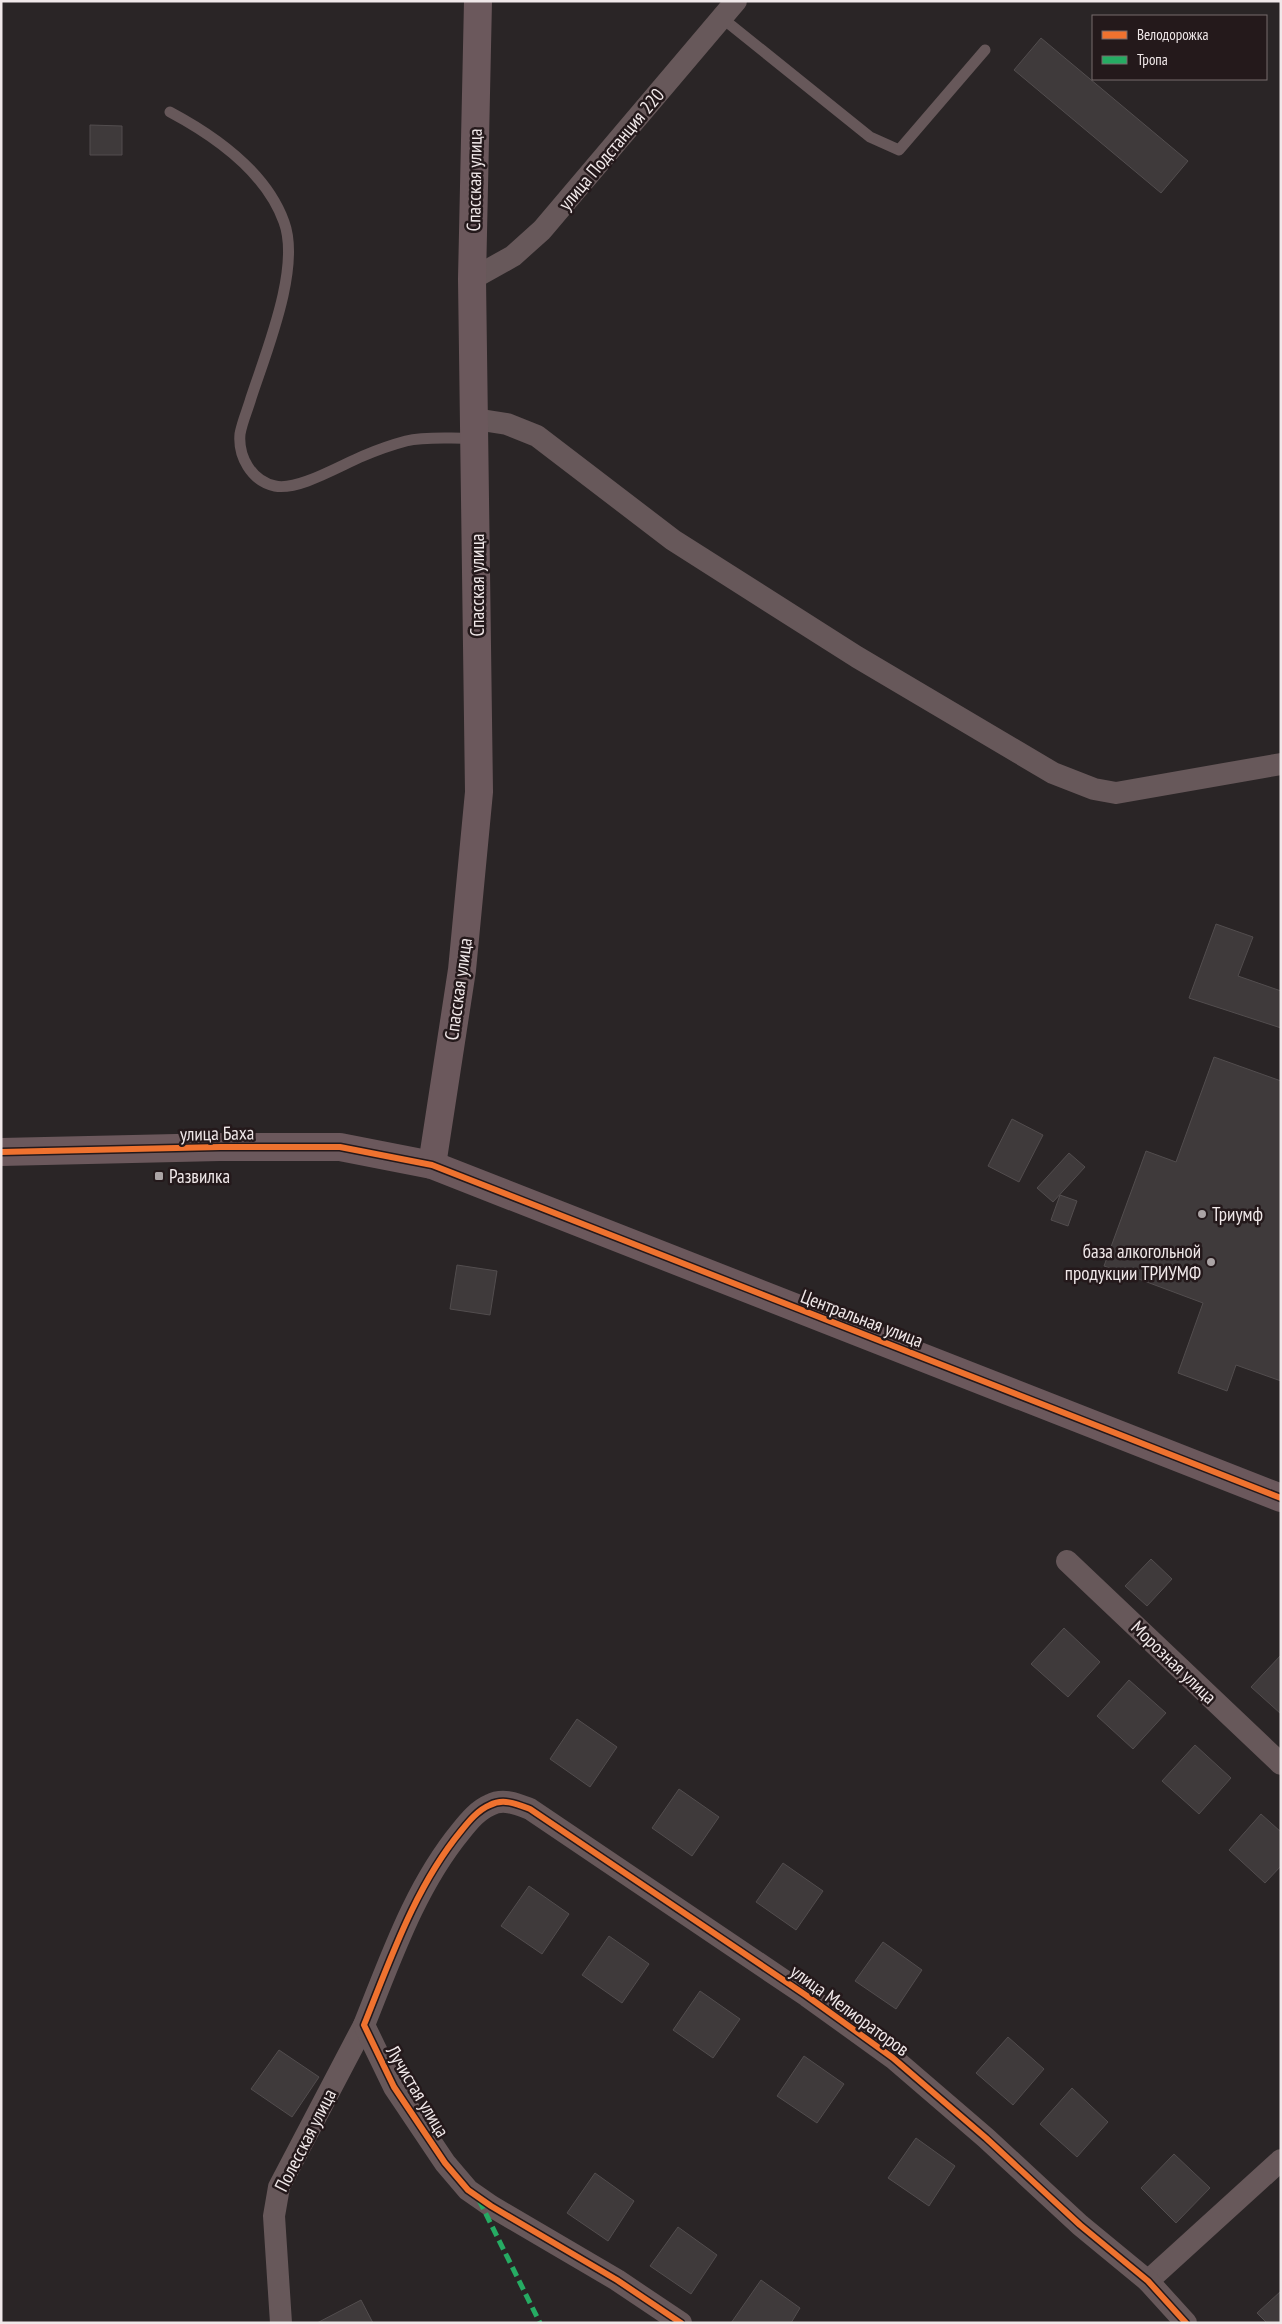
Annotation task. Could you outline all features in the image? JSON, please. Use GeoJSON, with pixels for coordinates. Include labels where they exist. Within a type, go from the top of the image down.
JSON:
{"type":"FeatureCollection","features":[{"type":"Feature","properties":{"kind":"street","name":"Спасская улица"},"geometry":{"type":"LineString","coordinates":[[432,1165],[462,970],[478,792],[472,279],[478,1]]}},
{"type":"Feature","properties":{"kind":"street","name":"улица Подстанция 220"},"geometry":{"type":"LineString","coordinates":[[472,279],[513,256],[542,230],[729,10]]}},
{"type":"Feature","properties":{"kind":"street"},"geometry":{"type":"LineString","coordinates":[[475,429],[507,424],[537,436],[673,540],[856,657],[1053,773],[1094,789],[1116,793],[1281,764]]}},
{"type":"Feature","properties":{"kind":"street","name":"улица Баха"},"geometry":{"type":"LineString","coordinates":[[1,1152],[220,1147],[340,1147],[432,1165]]}},
{"type":"Feature","properties":{"kind":"street","name":"Центральная улица"},"geometry":{"type":"LineString","coordinates":[[432,1165],[1281,1498]]}},
{"type":"Feature","properties":{"kind":"street","name":"Морозная улица"},"geometry":{"type":"LineString","coordinates":[[1067,1561],[1281,1764]]}},
{"type":"Feature","properties":{"kind":"street","name":"улица Мелиораторов"},"geometry":{"type":"LineString","coordinates":[[364,2025],[420,1892],[447,1848],[471,1819],[490,1804],[510,1802],[538,1814],[807,1996],[893,2058],[986,2138],[1080,2225],[1148,2281],[1186,2323]]}},
{"type":"Feature","properties":{"kind":"street","name":"Полесская улица"},"geometry":{"type":"LineString","coordinates":[[281,2323],[274,2216],[279,2187],[364,2025]]}},
{"type":"Feature","properties":{"kind":"street","name":"Лучистая улица"},"geometry":{"type":"LineString","coordinates":[[364,2025],[394,2087],[445,2163],[468,2190],[491,2206],[617,2280],[681,2323]]}},
{"type":"Feature","properties":{"kind":"street"},"geometry":{"type":"LineString","coordinates":[[1148,2281],[1281,2160]]}},
{"type":"Feature","properties":{"kind":"lane"},"geometry":{"type":"LineString","coordinates":[[729,10],[870,137],[898,150],[985,50]]}},
{"type":"Feature","properties":{"kind":"lane"},"geometry":{"type":"LineString","coordinates":[[170,112],[199,128],[227,147],[252,173],[269,195],[284,222],[290,248],[287,278],[240,434],[244,464],[253,473],[275,486],[286,486],[408,441],[475,429]]}},
{"type":"Feature","properties":{"kind":"building"},"geometry":{"type":"Polygon","coordinates":[[[1041,38],[1188,161],[1161,193],[1014,70],[1041,38]]]}},
{"type":"Feature","properties":{"kind":"building"},"geometry":{"type":"Polygon","coordinates":[[[90,125],[122,126],[122,155],[90,155],[90,125]]]}},
{"type":"Feature","properties":{"kind":"building"},"geometry":{"type":"Polygon","coordinates":[[[1216,924],[1253,937],[1238,976],[1281,991],[1281,1028],[1189,998],[1216,924]]]}},
{"type":"Feature","properties":{"kind":"building","name":"Триумф"},"geometry":{"type":"Polygon","coordinates":[[[1214,1057],[1281,1081],[1281,1381],[1236,1365],[1227,1391],[1178,1373],[1203,1303],[1104,1266],[1146,1151],[1176,1162],[1214,1057]]]}},
{"type":"Feature","properties":{"kind":"building"},"geometry":{"type":"Polygon","coordinates":[[[1012,1119],[1043,1135],[1019,1182],[988,1166],[1012,1119]]]}},
{"type":"Feature","properties":{"kind":"building"},"geometry":{"type":"Polygon","coordinates":[[[1069,1153],[1085,1167],[1053,1202],[1037,1188],[1069,1153]]]}},
{"type":"Feature","properties":{"kind":"building"},"geometry":{"type":"Polygon","coordinates":[[[1060,1195],[1077,1201],[1068,1226],[1051,1220],[1060,1195]]]}},
{"type":"Feature","properties":{"kind":"building"},"geometry":{"type":"Polygon","coordinates":[[[457,1265],[497,1271],[490,1315],[450,1309],[457,1265]]]}},
{"type":"Feature","properties":{"kind":"building"},"geometry":{"type":"Polygon","coordinates":[[[1151,1559],[1172,1579],[1147,1606],[1125,1586],[1151,1559]]]}},
{"type":"Feature","properties":{"kind":"building"},"geometry":{"type":"Polygon","coordinates":[[[1064,1628],[1100,1662],[1068,1697],[1031,1664],[1064,1628]]]}},
{"type":"Feature","properties":{"kind":"building"},"geometry":{"type":"Polygon","coordinates":[[[1281,1655],[1281,1714],[1251,1687],[1281,1655]]]}},
{"type":"Feature","properties":{"kind":"building"},"geometry":{"type":"Polygon","coordinates":[[[1129,1680],[1166,1713],[1133,1749],[1097,1716],[1129,1680]]]}},
{"type":"Feature","properties":{"kind":"building"},"geometry":{"type":"Polygon","coordinates":[[[577,1719],[617,1747],[590,1787],[550,1759],[577,1719]]]}},
{"type":"Feature","properties":{"kind":"building"},"geometry":{"type":"Polygon","coordinates":[[[1195,1745],[1231,1778],[1199,1814],[1162,1781],[1195,1745]]]}},
{"type":"Feature","properties":{"kind":"building"},"geometry":{"type":"Polygon","coordinates":[[[679,1789],[719,1817],[692,1856],[652,1828],[679,1789]]]}},
{"type":"Feature","properties":{"kind":"building"},"geometry":{"type":"Polygon","coordinates":[[[1261,1814],[1281,1832],[1281,1866],[1265,1883],[1229,1850],[1261,1814]]]}},
{"type":"Feature","properties":{"kind":"building"},"geometry":{"type":"Polygon","coordinates":[[[783,1863],[823,1891],[796,1930],[756,1902],[783,1863]]]}},
{"type":"Feature","properties":{"kind":"building"},"geometry":{"type":"Polygon","coordinates":[[[529,1886],[569,1914],[542,1954],[501,1926],[529,1886]]]}},
{"type":"Feature","properties":{"kind":"building"},"geometry":{"type":"Polygon","coordinates":[[[609,1936],[649,1964],[622,2003],[582,1975],[609,1936]]]}},
{"type":"Feature","properties":{"kind":"building"},"geometry":{"type":"Polygon","coordinates":[[[883,1942],[922,1970],[896,2009],[855,1981],[883,1942]]]}},
{"type":"Feature","properties":{"kind":"building"},"geometry":{"type":"Polygon","coordinates":[[[700,1991],[740,2019],[713,2058],[673,2030],[700,1991]]]}},
{"type":"Feature","properties":{"kind":"building"},"geometry":{"type":"Polygon","coordinates":[[[1008,2037],[1044,2069],[1013,2105],[976,2073],[1008,2037]]]}},
{"type":"Feature","properties":{"kind":"building"},"geometry":{"type":"Polygon","coordinates":[[[279,2050],[319,2077],[292,2117],[251,2089],[279,2050]]]}},
{"type":"Feature","properties":{"kind":"building"},"geometry":{"type":"Polygon","coordinates":[[[804,2056],[844,2084],[817,2123],[777,2096],[804,2056]]]}},
{"type":"Feature","properties":{"kind":"building"},"geometry":{"type":"Polygon","coordinates":[[[1072,2088],[1108,2122],[1077,2157],[1040,2124],[1072,2088]]]}},
{"type":"Feature","properties":{"kind":"building"},"geometry":{"type":"Polygon","coordinates":[[[916,2138],[955,2166],[929,2206],[888,2178],[916,2138]]]}},
{"type":"Feature","properties":{"kind":"building"},"geometry":{"type":"Polygon","coordinates":[[[1174,2154],[1210,2188],[1176,2223],[1141,2188],[1174,2154]]]}},
{"type":"Feature","properties":{"kind":"building"},"geometry":{"type":"Polygon","coordinates":[[[595,2173],[634,2201],[608,2241],[567,2213],[595,2173]]]}},
{"type":"Feature","properties":{"kind":"building"},"geometry":{"type":"Polygon","coordinates":[[[678,2227],[717,2255],[691,2294],[650,2266],[678,2227]]]}},
{"type":"Feature","properties":{"kind":"building"},"geometry":{"type":"Polygon","coordinates":[[[761,2280],[800,2308],[791,2323],[731,2323],[761,2280]]]}},
{"type":"Feature","properties":{"kind":"building"},"geometry":{"type":"Polygon","coordinates":[[[1281,2291],[1281,2323],[1267,2323],[1257,2313],[1281,2291]]]}},
{"type":"Feature","properties":{"kind":"building"},"geometry":{"type":"Polygon","coordinates":[[[361,2300],[373,2323],[317,2323],[361,2300]]]}},
{"type":"Feature","properties":{"kind":"marked path"},"geometry":{"type":"LineString","coordinates":[[479,2200],[540,2323]]}},
{"type":"Feature","properties":{"kind":"cycle path"},"geometry":{"type":"LineString","coordinates":[[1,1152],[220,1147],[340,1147],[432,1165],[1281,1498]]}},
{"type":"Feature","properties":{"kind":"cycle path"},"geometry":{"type":"LineString","coordinates":[[681,2323],[617,2280],[491,2206],[468,2190],[445,2163],[394,2087],[364,2025],[405,1924],[430,1876],[461,1831],[482,1810],[495,1803],[510,1803],[530,1809],[807,1996],[893,2058],[986,2138],[1080,2225],[1148,2281],[1186,2323]]}},
{"type":"Feature","properties":{"kind":"place","name":"Развилка"},"geometry":{"type":"Point","coordinates":[159,1176]}},
{"type":"Feature","properties":{"kind":"place","name":"Триумф"},"geometry":{"type":"Point","coordinates":[1202,1214]}},
{"type":"Feature","properties":{"kind":"place","name":"база алкогольной продукции ТРИУМФ"},"geometry":{"type":"Point","coordinates":[1211,1262]}}]}
